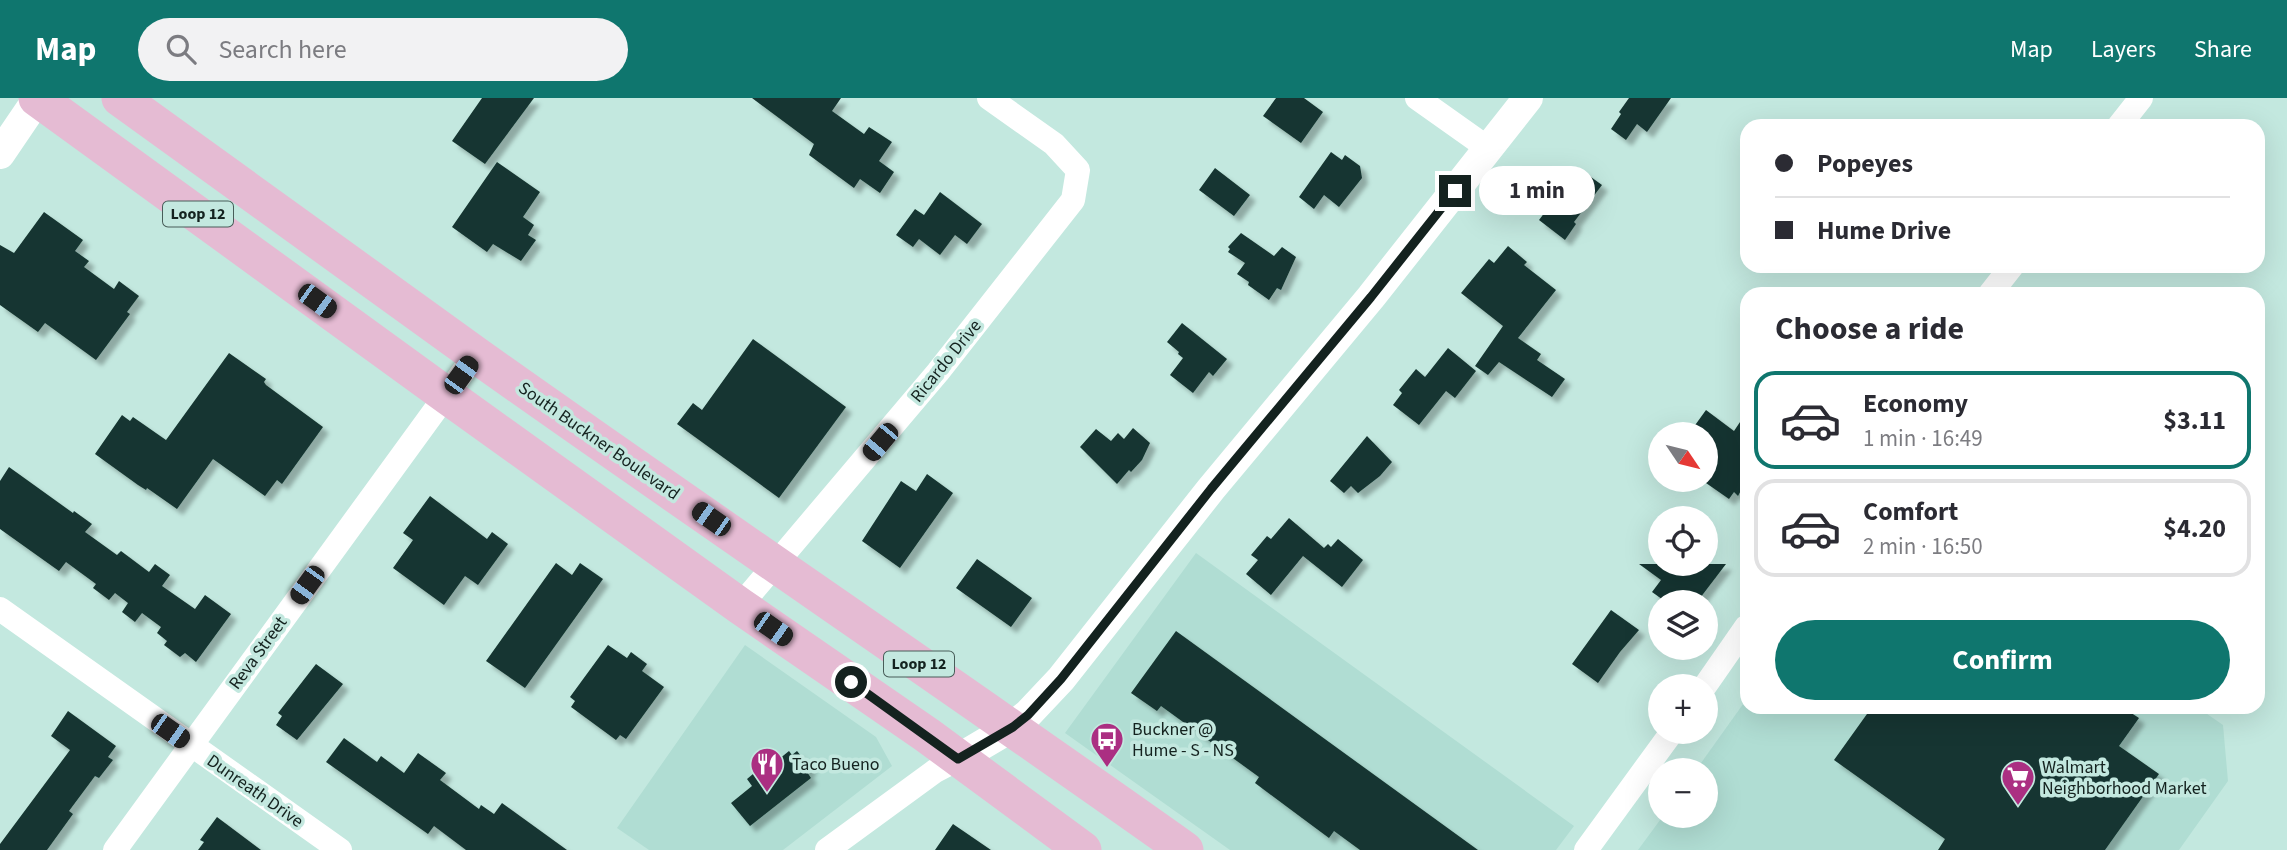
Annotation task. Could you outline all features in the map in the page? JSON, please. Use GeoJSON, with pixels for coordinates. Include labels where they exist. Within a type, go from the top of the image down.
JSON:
{"type":"FeatureCollection","features":[{"type":"Feature","properties":{"kind":"main road","name":"Loop 12"},"geometry":{"type":"LineString","coordinates":[[38,98],[446,395],[740,606],[927,735],[1083,850]]}},
{"type":"Feature","properties":{"kind":"main road","name":"South Buckner Boulevard"},"geometry":{"type":"LineString","coordinates":[[120,98],[475,354],[1013,727],[1185,850]]}},
{"type":"Feature","properties":{"kind":"street"},"geometry":{"type":"LineString","coordinates":[[0,154],[38,98]]}},
{"type":"Feature","properties":{"kind":"street","name":"Ricardo Drive"},"geometry":{"type":"LineString","coordinates":[[740,606],[938,372],[1073,201],[1078,170],[1054,144],[989,98]]}},
{"type":"Feature","properties":{"kind":"street"},"geometry":{"type":"LineString","coordinates":[[1418,98],[1489,149]]}},
{"type":"Feature","properties":{"kind":"street"},"geometry":{"type":"LineString","coordinates":[[827,850],[935,771],[1013,727],[1028,715],[1061,679],[1211,489],[1371,297],[1528,98]]}},
{"type":"Feature","properties":{"kind":"street"},"geometry":{"type":"LineString","coordinates":[[2124,119],[2141,98]]}},
{"type":"Feature","properties":{"kind":"street"},"geometry":{"type":"LineString","coordinates":[[1996,287],[2006,273]]}},
{"type":"Feature","properties":{"kind":"street","name":"Reva Street"},"geometry":{"type":"LineString","coordinates":[[116,850],[475,354]]}},
{"type":"Feature","properties":{"kind":"street","name":"Dunreath Drive"},"geometry":{"type":"LineString","coordinates":[[0,608],[340,850]]}},
{"type":"Feature","properties":{"kind":"street"},"geometry":{"type":"LineString","coordinates":[[1713,674],[1740,636]]}},
{"type":"Feature","properties":{"kind":"street"},"geometry":{"type":"LineString","coordinates":[[1586,850],[1663,744]]}},
{"type":"Feature","properties":{"kind":"shaded area"},"geometry":{"type":"Polygon","coordinates":[[[1196,553],[1574,826],[1556,850],[1230,850],[1065,733],[1196,553]]]}},
{"type":"Feature","properties":{"kind":"shaded area"},"geometry":{"type":"Polygon","coordinates":[[[745,645],[876,737],[892,766],[783,850],[649,850],[617,828],[745,645]]]}},
{"type":"Feature","properties":{"kind":"shaded area"},"geometry":{"type":"Polygon","coordinates":[[[1740,708],[1740,714],[2207,714],[2223,725],[2228,781],[2179,850],[1638,850],[1654,828],[1718,828],[1718,758],[1705,758],[1715,744],[1718,744],[1718,739],[1740,708]]]}},
{"type":"Feature","properties":{"kind":"building"},"geometry":{"type":"Polygon","coordinates":[[[482,98],[534,98],[485,164],[452,141],[482,98]]]}},
{"type":"Feature","properties":{"kind":"building"},"geometry":{"type":"Polygon","coordinates":[[[752,98],[841,98],[832,111],[864,134],[869,127],[892,142],[879,161],[894,172],[880,193],[860,179],[854,188],[809,155],[814,144],[752,98]]]}},
{"type":"Feature","properties":{"kind":"building"},"geometry":{"type":"Polygon","coordinates":[[[1276,98],[1304,98],[1323,112],[1301,143],[1263,116],[1276,98]]]}},
{"type":"Feature","properties":{"kind":"building"},"geometry":{"type":"Polygon","coordinates":[[[1629,98],[1671,98],[1647,132],[1637,124],[1626,140],[1611,129],[1629,98]]]}},
{"type":"Feature","properties":{"kind":"building"},"geometry":{"type":"Polygon","coordinates":[[[1331,152],[1342,160],[1345,155],[1360,166],[1362,178],[1339,207],[1324,195],[1314,209],[1299,197],[1331,152]]]}},
{"type":"Feature","properties":{"kind":"building"},"geometry":{"type":"Polygon","coordinates":[[[497,162],[540,192],[523,217],[534,225],[528,235],[536,240],[521,261],[493,244],[487,252],[452,227],[497,162]]]}},
{"type":"Feature","properties":{"kind":"building"},"geometry":{"type":"Polygon","coordinates":[[[1577,167],[1602,185],[1574,222],[1576,224],[1565,240],[1539,220],[1548,208],[1543,204],[1558,183],[1562,187],[1577,167]]]}},
{"type":"Feature","properties":{"kind":"building"},"geometry":{"type":"Polygon","coordinates":[[[1215,168],[1250,195],[1234,216],[1199,190],[1215,168]]]}},
{"type":"Feature","properties":{"kind":"building"},"geometry":{"type":"Polygon","coordinates":[[[940,192],[982,224],[967,244],[955,235],[940,255],[919,239],[913,247],[896,235],[915,209],[924,215],[940,192]]]}},
{"type":"Feature","properties":{"kind":"building"},"geometry":{"type":"Polygon","coordinates":[[[44,212],[83,240],[75,251],[89,261],[84,267],[114,289],[119,281],[139,296],[127,312],[130,314],[96,360],[45,323],[38,332],[0,305],[0,245],[14,253],[44,212]]]}},
{"type":"Feature","properties":{"kind":"building"},"geometry":{"type":"Polygon","coordinates":[[[1241,233],[1274,256],[1282,247],[1296,257],[1281,290],[1277,288],[1269,300],[1237,274],[1245,263],[1228,252],[1228,247],[1241,233]]]}},
{"type":"Feature","properties":{"kind":"building"},"geometry":{"type":"Polygon","coordinates":[[[1508,246],[1527,262],[1524,265],[1556,290],[1518,338],[1541,354],[1537,360],[1565,379],[1552,397],[1499,362],[1488,375],[1475,366],[1503,326],[1461,293],[1489,259],[1494,263],[1508,246]]]}},
{"type":"Feature","properties":{"kind":"building"},"geometry":{"type":"Polygon","coordinates":[[[1182,323],[1227,359],[1213,376],[1209,372],[1193,393],[1170,375],[1183,358],[1167,342],[1182,323]]]}},
{"type":"Feature","properties":{"kind":"building"},"geometry":{"type":"Polygon","coordinates":[[[753,339],[846,407],[779,498],[677,424],[693,403],[702,410],[753,339]]]}},
{"type":"Feature","properties":{"kind":"building"},"geometry":{"type":"Polygon","coordinates":[[[1448,348],[1476,371],[1455,398],[1446,391],[1419,425],[1393,405],[1402,393],[1399,390],[1416,369],[1425,377],[1448,348]]]}},
{"type":"Feature","properties":{"kind":"building"},"geometry":{"type":"Polygon","coordinates":[[[229,353],[266,379],[266,385],[323,427],[282,484],[277,480],[265,496],[213,459],[177,509],[95,454],[122,415],[130,421],[133,417],[166,440],[229,353]]]}},
{"type":"Feature","properties":{"kind":"building"},"geometry":{"type":"Polygon","coordinates":[[[1706,410],[1734,431],[1740,422],[1740,492],[1738,496],[1734,492],[1729,499],[1718,491],[1718,422],[1697,422],[1706,410]]]}},
{"type":"Feature","properties":{"kind":"building"},"geometry":{"type":"Polygon","coordinates":[[[1133,428],[1150,443],[1142,460],[1117,484],[1080,447],[1096,429],[1111,441],[1118,433],[1124,439],[1133,428]]]}},
{"type":"Feature","properties":{"kind":"building"},"geometry":{"type":"Polygon","coordinates":[[[1367,436],[1392,462],[1380,476],[1358,493],[1351,486],[1344,493],[1330,481],[1367,436]]]}},
{"type":"Feature","properties":{"kind":"building"},"geometry":{"type":"Polygon","coordinates":[[[9,467],[92,524],[85,532],[117,555],[121,551],[149,572],[155,564],[170,575],[162,586],[195,609],[205,595],[231,614],[196,662],[185,653],[180,657],[164,645],[167,641],[157,633],[161,627],[142,613],[135,622],[122,612],[128,603],[115,593],[109,600],[93,588],[96,584],[66,562],[59,571],[0,529],[0,481],[9,467]]]}},
{"type":"Feature","properties":{"kind":"building"},"geometry":{"type":"Polygon","coordinates":[[[927,474],[953,493],[900,568],[862,541],[901,481],[916,491],[927,474]]]}},
{"type":"Feature","properties":{"kind":"building"},"geometry":{"type":"Polygon","coordinates":[[[430,496],[487,539],[492,532],[508,544],[478,585],[465,576],[444,605],[393,568],[413,540],[403,533],[430,496]]]}},
{"type":"Feature","properties":{"kind":"building"},"geometry":{"type":"Polygon","coordinates":[[[1289,518],[1324,548],[1328,544],[1331,547],[1338,539],[1363,560],[1342,587],[1303,556],[1271,595],[1246,574],[1258,560],[1251,555],[1267,536],[1271,539],[1289,518]]]}},
{"type":"Feature","properties":{"kind":"building"},"geometry":{"type":"Polygon","coordinates":[[[977,559],[1032,598],[1011,627],[956,588],[977,559]]]}},
{"type":"Feature","properties":{"kind":"building"},"geometry":{"type":"Polygon","coordinates":[[[556,563],[572,575],[580,563],[603,579],[525,688],[486,661],[556,563]]]}},
{"type":"Feature","properties":{"kind":"building"},"geometry":{"type":"Polygon","coordinates":[[[1718,564],[1726,564],[1718,574],[1718,564]]]}},
{"type":"Feature","properties":{"kind":"building"},"geometry":{"type":"Polygon","coordinates":[[[1656,576],[1717,576],[1706,590],[1654,590],[1661,580],[1656,576]]]}},
{"type":"Feature","properties":{"kind":"building"},"geometry":{"type":"Polygon","coordinates":[[[1611,610],[1639,630],[1598,683],[1572,664],[1611,610]]]}},
{"type":"Feature","properties":{"kind":"building"},"geometry":{"type":"Polygon","coordinates":[[[1176,631],[1478,850],[1360,850],[1334,831],[1329,838],[1255,783],[1259,777],[1161,706],[1157,711],[1131,693],[1176,631]]]}},
{"type":"Feature","properties":{"kind":"building"},"geometry":{"type":"Polygon","coordinates":[[[608,645],[627,658],[631,652],[647,664],[642,671],[664,687],[626,739],[620,735],[616,740],[571,707],[575,701],[570,697],[608,645]]]}},
{"type":"Feature","properties":{"kind":"building"},"geometry":{"type":"Polygon","coordinates":[[[316,664],[343,684],[297,740],[276,725],[282,716],[278,713],[316,664]]]}},
{"type":"Feature","properties":{"kind":"building"},"geometry":{"type":"Polygon","coordinates":[[[68,711],[116,746],[108,757],[113,760],[99,778],[95,776],[69,811],[73,814],[47,850],[0,850],[0,844],[70,750],[51,736],[68,711]]]}},
{"type":"Feature","properties":{"kind":"building","name":"Walmart Neighborhood Market"},"geometry":{"type":"Polygon","coordinates":[[[1867,714],[2133,714],[2139,718],[2119,746],[2159,774],[2105,850],[1938,850],[1945,839],[1834,760],[1867,714]]]}},
{"type":"Feature","properties":{"kind":"building"},"geometry":{"type":"Polygon","coordinates":[[[344,738],[377,762],[381,756],[404,773],[418,753],[446,773],[440,780],[479,809],[481,805],[494,814],[502,803],[567,850],[466,850],[434,826],[428,834],[326,762],[344,738]]]}},
{"type":"Feature","properties":{"kind":"building","name":"Taco Bueno"},"geometry":{"type":"Polygon","coordinates":[[[789,751],[792,755],[797,751],[811,768],[807,772],[811,778],[750,826],[731,803],[752,786],[747,779],[765,764],[768,768],[789,751]]]}},
{"type":"Feature","properties":{"kind":"building"},"geometry":{"type":"Polygon","coordinates":[[[217,817],[261,850],[198,850],[204,842],[200,840],[217,817]]]}},
{"type":"Feature","properties":{"kind":"building"},"geometry":{"type":"Polygon","coordinates":[[[953,824],[991,850],[935,850],[953,824]]]}},
{"type":"Feature","properties":{"kind":"place","name":"Buckner @ Hume - S - NS"},"geometry":{"type":"Point","coordinates":[1107,769]}},
{"type":"Feature","properties":{"kind":"place","name":"Taco Bueno"},"geometry":{"type":"Point","coordinates":[767,794]}},
{"type":"Feature","properties":{"kind":"place","name":"Walmart Neighborhood Market"},"geometry":{"type":"Point","coordinates":[2018,807]}},
{"type":"Feature","properties":{"kind":"route"},"geometry":{"type":"LineString","coordinates":[[851,682],[958,759],[1013,727],[1028,715],[1061,679],[1211,489],[1371,297],[1455,191]]}}]}
